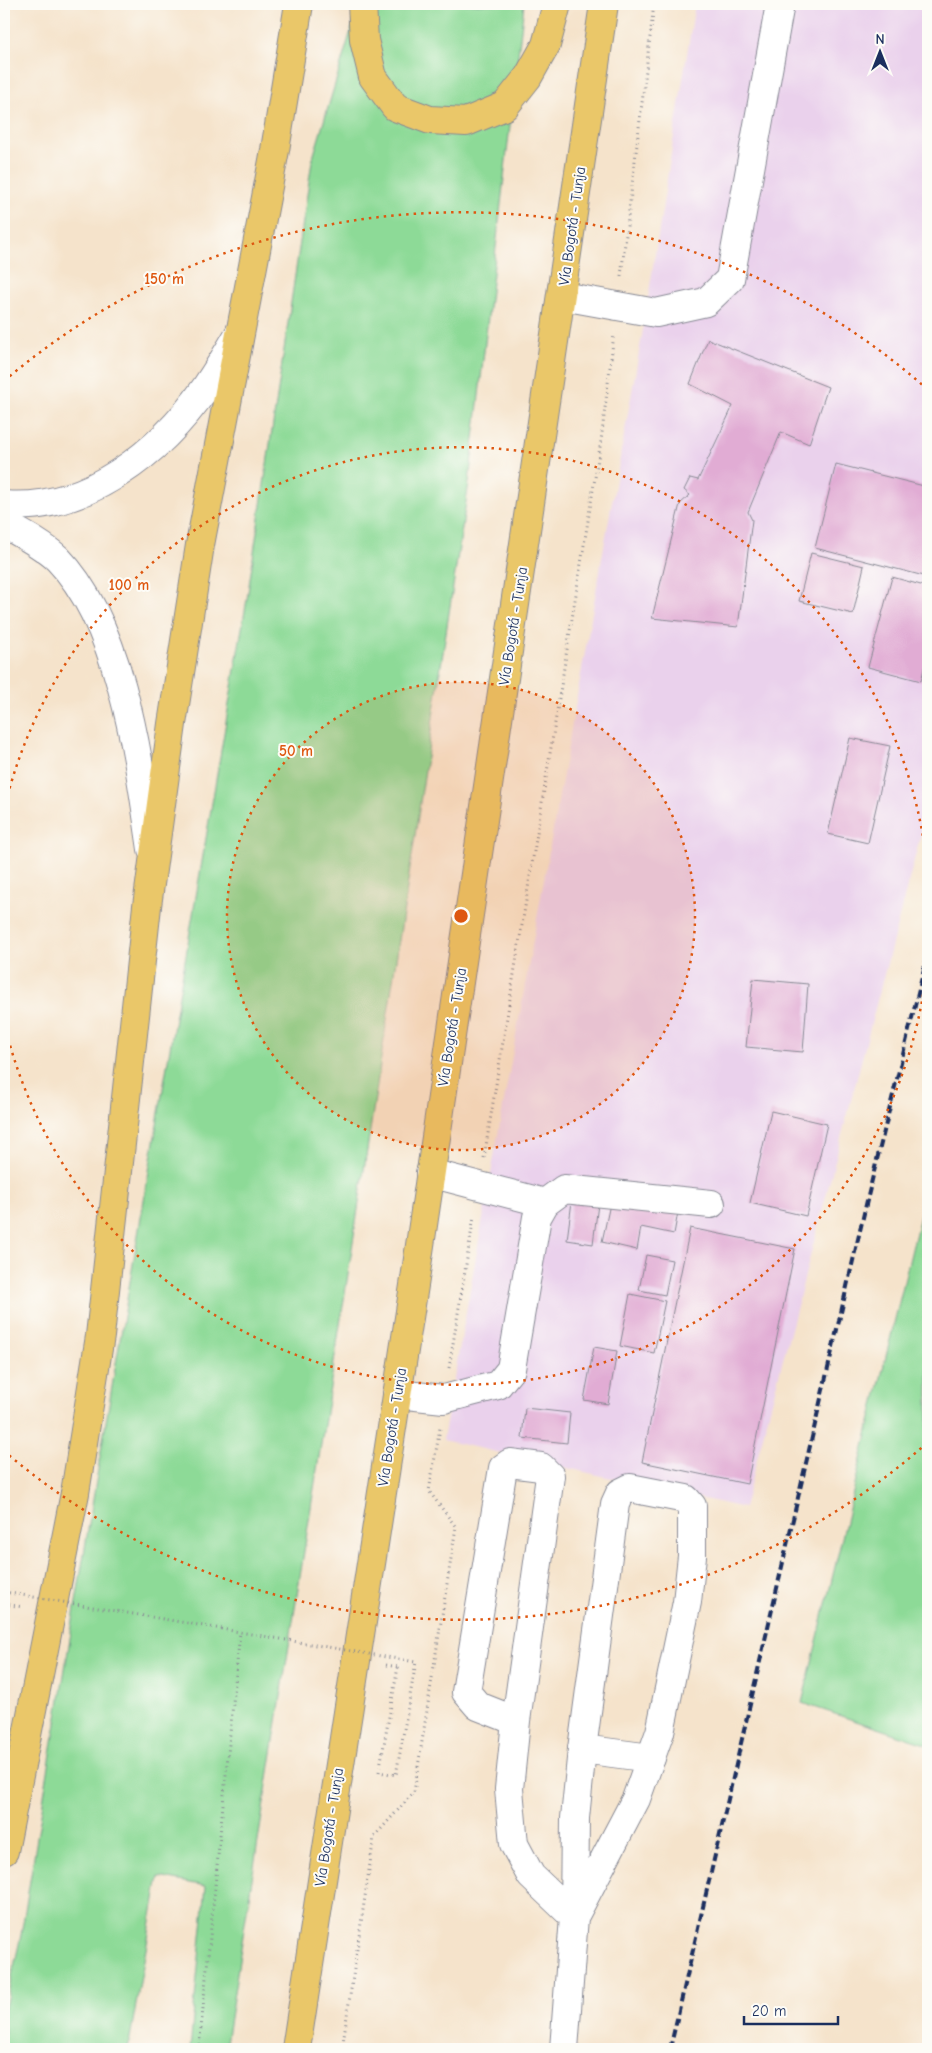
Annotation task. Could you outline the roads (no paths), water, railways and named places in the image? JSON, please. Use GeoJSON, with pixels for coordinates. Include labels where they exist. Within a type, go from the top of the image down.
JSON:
{"type":"FeatureCollection","features":[{"type":"Feature","properties":{"kind":"highway"},"geometry":{"type":"LineString","coordinates":[[4,1851],[75,1493],[100,1336],[153,859],[199,555],[275,150],[299,4]]}},
{"type":"Feature","properties":{"kind":"highway"},"geometry":{"type":"LineString","coordinates":[[362,4],[364,40],[373,77],[396,107],[430,120],[466,122],[505,106],[522,84],[546,45],[557,4]]}},
{"type":"Feature","properties":{"kind":"highway","name":"Vía Bogotá - Tunja"},"geometry":{"type":"LineString","coordinates":[[296,2049],[397,1394],[604,4]]}},
{"type":"Feature","properties":{"kind":"lane"},"geometry":{"type":"LineString","coordinates":[[562,296],[656,314],[706,302],[730,279],[780,4]]}},
{"type":"Feature","properties":{"kind":"lane"},"geometry":{"type":"LineString","coordinates":[[4,505],[38,505],[70,498],[96,487],[120,472],[171,428],[205,389],[241,331]]}},
{"type":"Feature","properties":{"kind":"lane"},"geometry":{"type":"LineString","coordinates":[[4,524],[31,540],[57,559],[82,589],[98,623],[125,697],[141,773],[153,859]]}},
{"type":"Feature","properties":{"kind":"lane"},"geometry":{"type":"LineString","coordinates":[[430,1173],[545,1202]]}},
{"type":"Feature","properties":{"kind":"lane"},"geometry":{"type":"LineString","coordinates":[[397,1394],[444,1398],[498,1385],[511,1370],[537,1217],[545,1202],[564,1188],[711,1204]]}},
{"type":"Feature","properties":{"kind":"lane"},"geometry":{"type":"LineString","coordinates":[[516,1721],[478,1706],[466,1692],[503,1468],[510,1463],[541,1468],[550,1476],[516,1721],[509,1789],[514,1844],[531,1876],[574,1917]]}},
{"type":"Feature","properties":{"kind":"lane"},"geometry":{"type":"LineString","coordinates":[[564,2049],[574,1917],[575,1818],[582,1749],[615,1504],[620,1493],[630,1488],[686,1499],[692,1506],[692,1556],[687,1602],[660,1732],[636,1799],[574,1917]]}},
{"type":"Feature","properties":{"kind":"lane"},"geometry":{"type":"LineString","coordinates":[[582,1749],[651,1758]]}},
{"type":"Feature","properties":{"kind":"railway"},"geometry":{"type":"LineString","coordinates":[[670,2049],[868,1196],[928,953]]}}]}
